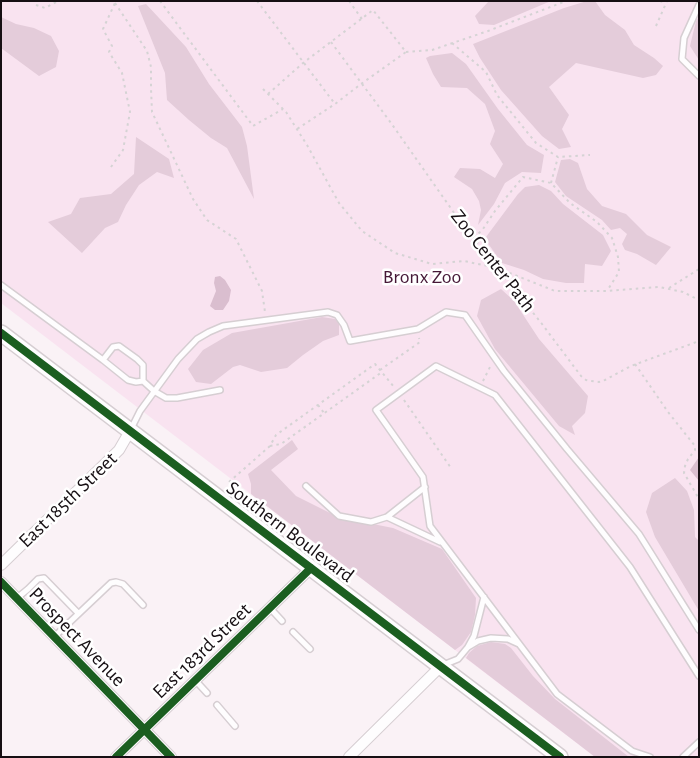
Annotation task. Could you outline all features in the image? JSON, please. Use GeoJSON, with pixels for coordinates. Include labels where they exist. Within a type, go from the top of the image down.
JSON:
{"type":"FeatureCollection","features":[{"type":"Feature","properties":{"kind":"main road","name":"Southern Boulevard"},"geometry":{"type":"LineString","coordinates":[[1,333],[560,757]]}},
{"type":"Feature","properties":{"kind":"street","name":"East 185th Street"},"geometry":{"type":"LineString","coordinates":[[1,565],[119,450],[130,431]]}},
{"type":"Feature","properties":{"kind":"street","name":"East 183rd Street"},"geometry":{"type":"LineString","coordinates":[[116,757],[311,568]]}},
{"type":"Feature","properties":{"kind":"street","name":"Prospect Avenue"},"geometry":{"type":"LineString","coordinates":[[1,582],[171,757]]}},
{"type":"Feature","properties":{"kind":"street"},"geometry":{"type":"LineString","coordinates":[[348,757],[441,666]]}},
{"type":"Feature","properties":{"kind":"lane"},"geometry":{"type":"LineString","coordinates":[[699,5],[684,38],[682,59],[699,76]]}},
{"type":"Feature","properties":{"kind":"lane"},"geometry":{"type":"LineString","coordinates":[[1,285],[128,380],[143,381]]}},
{"type":"Feature","properties":{"kind":"lane"},"geometry":{"type":"LineString","coordinates":[[130,431],[140,411],[178,359],[197,339],[223,326],[328,312],[337,315],[344,325],[350,340],[418,329],[446,312],[465,315],[504,372],[639,534],[699,630]]}},
{"type":"Feature","properties":{"kind":"lane"},"geometry":{"type":"LineString","coordinates":[[103,360],[113,347],[119,346],[143,365],[143,381],[154,391],[166,398],[220,390]]}},
{"type":"Feature","properties":{"kind":"lane"},"geometry":{"type":"LineString","coordinates":[[650,757],[632,751],[557,694],[430,526],[423,477],[376,410],[436,366],[495,395],[617,549],[699,676]]}},
{"type":"Feature","properties":{"kind":"lane"},"geometry":{"type":"LineString","coordinates":[[306,486],[339,516],[371,522],[386,517],[425,488]]}},
{"type":"Feature","properties":{"kind":"lane"},"geometry":{"type":"LineString","coordinates":[[386,517],[443,543]]}},
{"type":"Feature","properties":{"kind":"lane"},"geometry":{"type":"LineString","coordinates":[[17,598],[38,579],[44,578],[78,613]]}},
{"type":"Feature","properties":{"kind":"lane"},"geometry":{"type":"LineString","coordinates":[[54,636],[111,583],[123,584],[143,605]]}},
{"type":"Feature","properties":{"kind":"lane"},"geometry":{"type":"LineString","coordinates":[[441,666],[458,659],[468,647],[475,631],[484,597]]}},
{"type":"Feature","properties":{"kind":"lane"},"geometry":{"type":"LineString","coordinates":[[270,608],[282,621]]}},
{"type":"Feature","properties":{"kind":"lane"},"geometry":{"type":"LineString","coordinates":[[293,632],[310,649]]}},
{"type":"Feature","properties":{"kind":"lane"},"geometry":{"type":"LineString","coordinates":[[468,647],[478,641],[491,638],[508,639],[520,644]]}},
{"type":"Feature","properties":{"kind":"lane"},"geometry":{"type":"LineString","coordinates":[[195,680],[207,693]]}},
{"type":"Feature","properties":{"kind":"lane"},"geometry":{"type":"LineString","coordinates":[[217,705],[236,726]]}},
{"type":"Feature","properties":{"kind":"lane"},"geometry":{"type":"LineString","coordinates":[[685,756],[699,742]]}},
{"type":"Feature","properties":{"kind":"path"},"geometry":{"type":"LineString","coordinates":[[36,5],[45,8],[58,1]]}},
{"type":"Feature","properties":{"kind":"path"},"geometry":{"type":"LineString","coordinates":[[160,1],[253,126],[282,109]]}},
{"type":"Feature","properties":{"kind":"path"},"geometry":{"type":"LineString","coordinates":[[257,1],[335,104]]}},
{"type":"Feature","properties":{"kind":"path"},"geometry":{"type":"LineString","coordinates":[[349,1],[362,19]]}},
{"type":"Feature","properties":{"kind":"path"},"geometry":{"type":"LineString","coordinates":[[297,129],[335,104],[406,52],[432,50],[566,1]]}},
{"type":"Feature","properties":{"kind":"path"},"geometry":{"type":"LineString","coordinates":[[656,26],[667,2],[660,1]]}},
{"type":"Feature","properties":{"kind":"path"},"geometry":{"type":"LineString","coordinates":[[111,167],[123,150],[130,112],[122,73],[110,52],[112,46],[103,30],[115,2]]}},
{"type":"Feature","properties":{"kind":"path"},"geometry":{"type":"LineString","coordinates":[[115,2],[148,51],[152,67],[150,89],[152,112],[192,199],[207,220],[236,238],[262,291],[267,320]]}},
{"type":"Feature","properties":{"kind":"path"},"geometry":{"type":"LineString","coordinates":[[268,94],[304,62],[373,10],[406,52]]}},
{"type":"Feature","properties":{"kind":"path"},"geometry":{"type":"LineString","coordinates":[[452,43],[486,72],[497,95],[536,143],[558,157],[590,154]]}},
{"type":"Feature","properties":{"kind":"path"},"geometry":{"type":"LineString","coordinates":[[263,89],[286,112],[339,203],[362,232],[395,253],[432,264],[464,261],[498,268],[555,291],[607,291],[659,287],[684,292],[699,300]]}},
{"type":"Feature","properties":{"kind":"path"},"geometry":{"type":"LineString","coordinates":[[551,183],[558,157]]}},
{"type":"Feature","properties":{"kind":"path"},"geometry":{"type":"LineString","coordinates":[[474,238],[523,177],[551,183],[570,203],[597,222],[612,238],[618,257],[619,272],[607,291]]}},
{"type":"Feature","properties":{"kind":"path"},"geometry":{"type":"LineString","coordinates":[[669,289],[699,269]]}},
{"type":"Feature","properties":{"kind":"path"},"geometry":{"type":"LineString","coordinates":[[270,446],[281,444],[420,342],[418,329]]}},
{"type":"Feature","properties":{"kind":"path"},"geometry":{"type":"LineString","coordinates":[[480,388],[494,358]]}},
{"type":"Feature","properties":{"kind":"path"},"geometry":{"type":"LineString","coordinates":[[228,482],[270,446],[276,435],[375,364],[399,393],[451,468]]}},
{"type":"Feature","properties":{"kind":"path"},"geometry":{"type":"LineString","coordinates":[[635,364],[668,412],[694,444],[695,450],[688,459],[684,473],[699,499]]}},
{"type":"Feature","properties":{"kind":"path"},"geometry":{"type":"LineString","coordinates":[[318,404],[325,413]]}},
{"type":"Feature","properties":{"kind":"green space","name":"Bronx Zoo"},"geometry":{"type":"Polygon","coordinates":[[[1,1],[699,1],[699,757],[595,757],[1,303],[1,1]]]}},
{"type":"Feature","properties":{"kind":"shaded area"},"geometry":{"type":"Polygon","coordinates":[[[489,1],[551,1],[494,25],[479,24],[475,16],[489,1]]]}},
{"type":"Feature","properties":{"kind":"shaded area"},"geometry":{"type":"Polygon","coordinates":[[[587,1],[595,1],[605,15],[625,30],[634,45],[663,66],[656,75],[643,78],[576,63],[549,87],[569,115],[562,129],[571,147],[559,149],[542,136],[501,90],[473,44],[564,8],[587,1]]]}},
{"type":"Feature","properties":{"kind":"shaded area"},"geometry":{"type":"Polygon","coordinates":[[[146,4],[186,47],[209,84],[242,127],[247,146],[254,199],[227,148],[211,138],[167,100],[165,73],[138,6],[146,4]]]}},
{"type":"Feature","properties":{"kind":"shaded area"},"geometry":{"type":"Polygon","coordinates":[[[1,17],[51,36],[59,51],[56,67],[39,76],[1,48],[1,17]]]}},
{"type":"Feature","properties":{"kind":"shaded area"},"geometry":{"type":"Polygon","coordinates":[[[699,17],[699,60],[690,46],[696,21],[699,17]]]}},
{"type":"Feature","properties":{"kind":"shaded area"},"geometry":{"type":"Polygon","coordinates":[[[452,53],[466,64],[498,109],[527,145],[544,155],[541,173],[522,172],[505,183],[494,204],[478,225],[481,210],[479,201],[472,189],[454,177],[460,168],[480,169],[495,178],[503,164],[490,144],[495,131],[485,104],[467,88],[441,87],[426,58],[452,53]]]}},
{"type":"Feature","properties":{"kind":"shaded area"},"geometry":{"type":"Polygon","coordinates":[[[136,137],[169,159],[174,178],[157,172],[139,185],[118,222],[105,228],[82,253],[48,222],[71,214],[80,198],[111,194],[134,174],[136,137]]]}},
{"type":"Feature","properties":{"kind":"shaded area"},"geometry":{"type":"Polygon","coordinates":[[[570,159],[578,163],[587,189],[602,206],[626,214],[647,235],[671,247],[656,265],[637,254],[625,250],[622,244],[627,234],[620,228],[611,230],[602,220],[566,196],[555,182],[561,160],[570,159]]]}},
{"type":"Feature","properties":{"kind":"shaded area"},"geometry":{"type":"Polygon","coordinates":[[[539,185],[551,191],[563,204],[603,235],[611,251],[602,266],[585,264],[584,283],[566,283],[543,279],[502,263],[487,242],[486,237],[518,194],[525,187],[539,185]]]}},
{"type":"Feature","properties":{"kind":"shaded area"},"geometry":{"type":"Polygon","coordinates":[[[220,276],[231,290],[229,301],[223,310],[215,310],[210,306],[216,291],[215,277],[220,276]]]}},
{"type":"Feature","properties":{"kind":"shaded area"},"geometry":{"type":"Polygon","coordinates":[[[501,289],[514,301],[539,339],[588,396],[585,413],[572,426],[575,435],[559,426],[495,349],[477,316],[481,300],[501,289]]]}},
{"type":"Feature","properties":{"kind":"shaded area"},"geometry":{"type":"Polygon","coordinates":[[[322,317],[335,319],[339,323],[339,335],[323,341],[287,368],[261,372],[240,365],[233,367],[211,384],[196,382],[188,369],[203,350],[232,333],[322,317]]]}},
{"type":"Feature","properties":{"kind":"shaded area"},"geometry":{"type":"Polygon","coordinates":[[[292,440],[298,449],[271,470],[296,496],[338,517],[393,528],[442,549],[476,598],[471,632],[462,645],[455,650],[251,494],[248,474],[292,440]]]}},
{"type":"Feature","properties":{"kind":"shaded area"},"geometry":{"type":"Polygon","coordinates":[[[699,457],[699,481],[690,470],[699,457]]]}},
{"type":"Feature","properties":{"kind":"shaded area"},"geometry":{"type":"Polygon","coordinates":[[[675,478],[687,491],[694,510],[695,537],[699,541],[699,611],[655,537],[646,512],[652,493],[675,478]]]}},
{"type":"Feature","properties":{"kind":"shaded area"},"geometry":{"type":"Polygon","coordinates":[[[491,642],[505,644],[511,648],[533,676],[555,699],[629,757],[595,757],[466,658],[477,646],[491,642]]]}},
{"type":"Feature","properties":{"kind":"cycle path"},"geometry":{"type":"LineString","coordinates":[[1,333],[560,757]]}},
{"type":"Feature","properties":{"kind":"cycle path"},"geometry":{"type":"LineString","coordinates":[[116,757],[311,568]]}},
{"type":"Feature","properties":{"kind":"cycle path"},"geometry":{"type":"LineString","coordinates":[[1,582],[171,757]]}}]}
